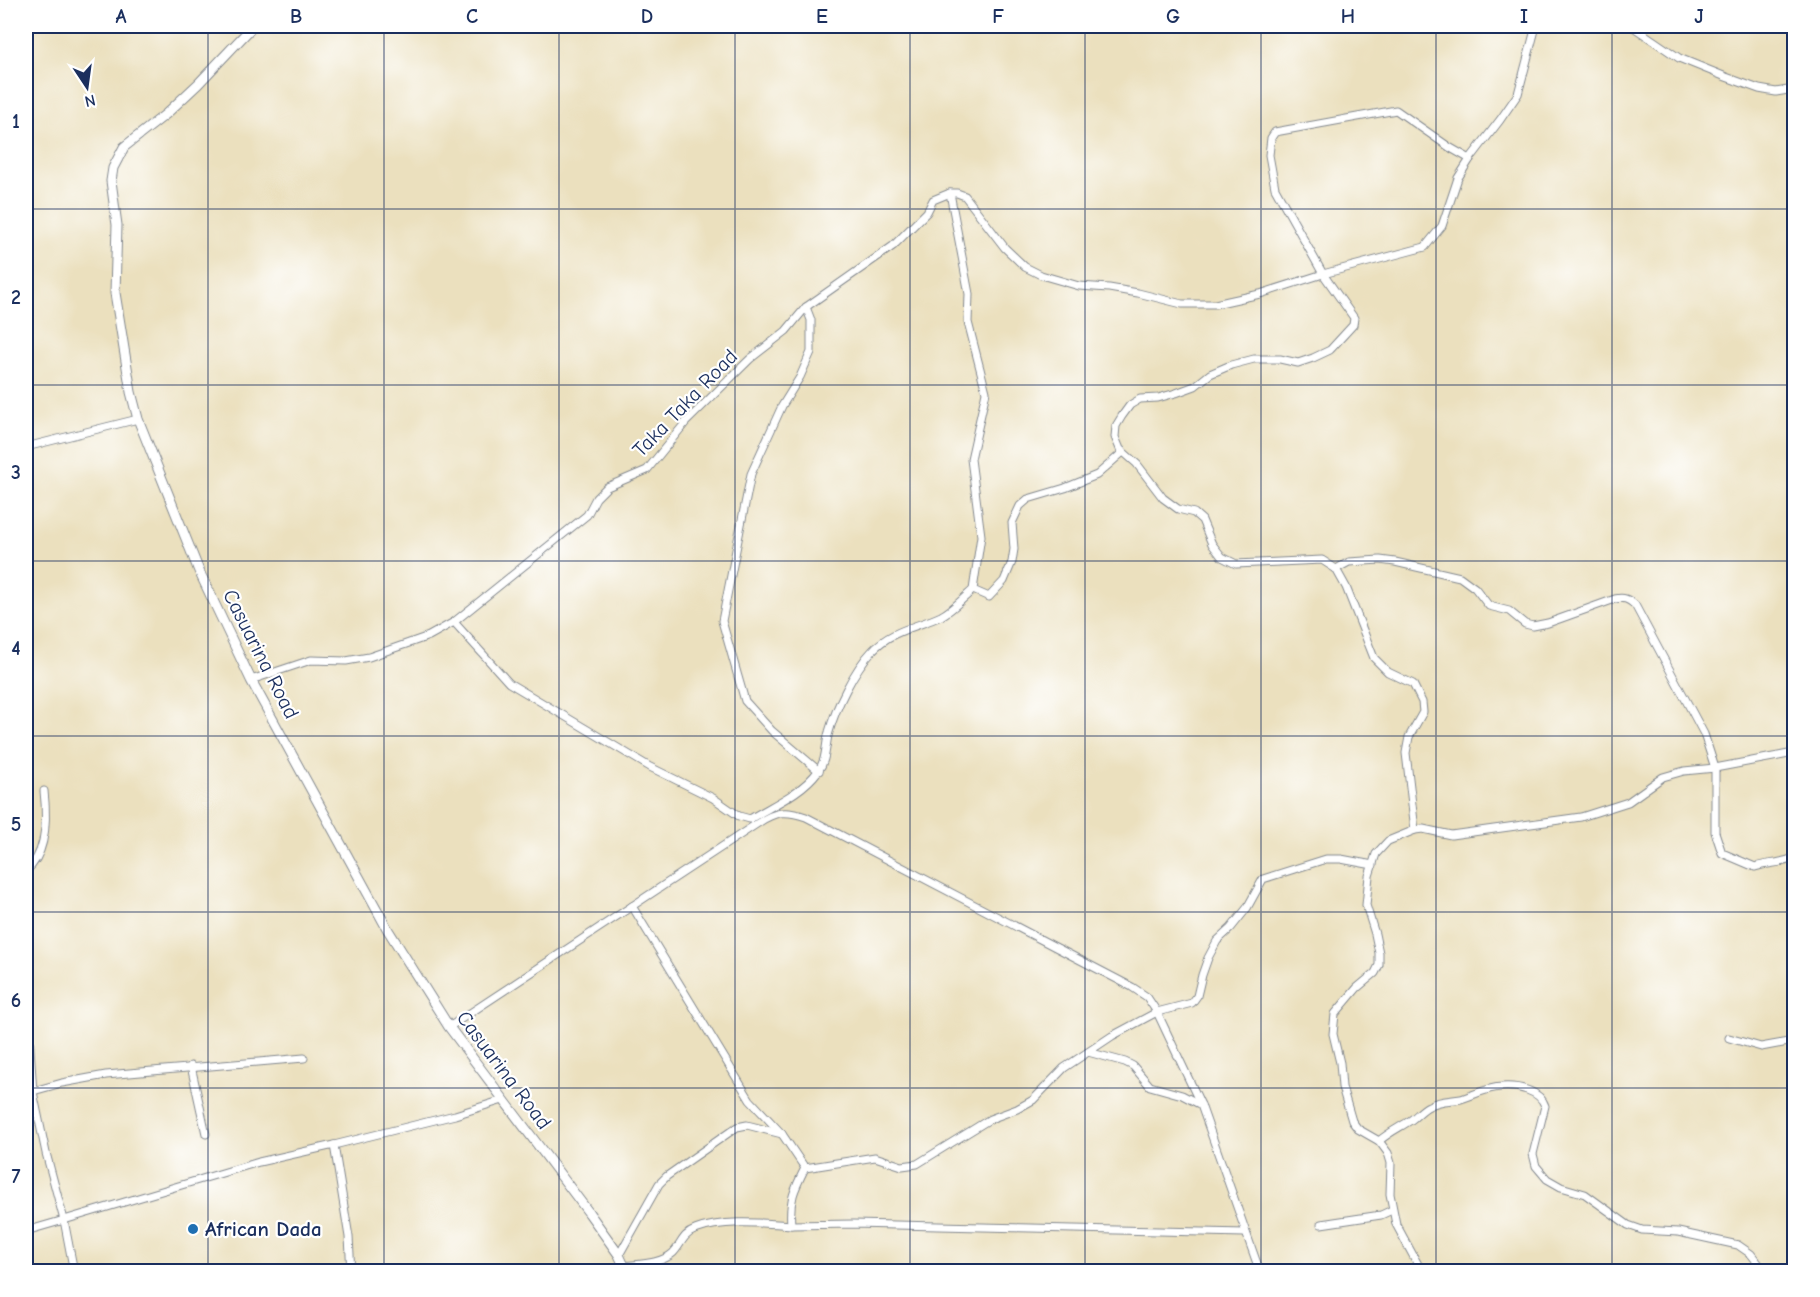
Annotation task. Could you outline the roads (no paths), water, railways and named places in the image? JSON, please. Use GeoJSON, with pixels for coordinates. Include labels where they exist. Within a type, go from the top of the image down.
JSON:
{"type":"FeatureCollection","features":[{"type":"Feature","properties":{"kind":"street","name":"Casuarina Road"},"geometry":{"type":"LineString","coordinates":[[253,26],[198,84],[166,114],[124,147],[113,168],[111,181],[117,225],[115,293],[130,392],[138,419],[199,571],[251,680],[388,930],[449,1027],[590,1213],[626,1269]]}},
{"type":"Feature","properties":{"kind":"street"},"geometry":{"type":"LineString","coordinates":[[750,819],[803,787],[819,771],[825,759],[828,733],[838,708],[847,689],[872,651],[895,633],[943,615],[974,590],[981,536],[971,459],[986,392],[968,322],[969,294],[950,193],[965,196],[1005,248],[1025,267],[1059,282],[1138,293],[1182,304],[1215,304],[1260,294],[1323,274],[1425,247],[1442,226],[1458,178],[1518,94],[1536,26]]}},
{"type":"Feature","properties":{"kind":"street"},"geometry":{"type":"LineString","coordinates":[[1632,26],[1679,58],[1726,77],[1759,89],[1776,92],[1794,89]]}},
{"type":"Feature","properties":{"kind":"street"},"geometry":{"type":"LineString","coordinates":[[1416,830],[1406,753],[1409,737],[1423,712],[1422,702],[1413,684],[1388,672],[1374,658],[1346,587],[1336,568],[1322,560],[1236,564],[1222,556],[1212,544],[1202,520],[1194,513],[1178,509],[1163,498],[1137,464],[1123,452],[1115,437],[1116,426],[1130,405],[1140,399],[1158,398],[1176,393],[1195,386],[1210,374],[1254,359],[1280,359],[1298,363],[1330,350],[1355,322],[1323,274],[1275,188],[1269,155],[1270,138],[1275,132],[1396,110],[1470,159]]}},
{"type":"Feature","properties":{"kind":"street","name":"Taka Taka Road"},"geometry":{"type":"LineString","coordinates":[[251,680],[311,660],[346,661],[369,657],[429,636],[454,622],[587,515],[596,498],[607,487],[647,470],[686,422],[750,359],[786,331],[806,307],[893,246],[927,212],[933,200],[950,193]]}},
{"type":"Feature","properties":{"kind":"street"},"geometry":{"type":"LineString","coordinates":[[806,307],[811,320],[811,352],[800,377],[782,406],[751,474],[722,621],[745,701],[772,731],[819,771]]}},
{"type":"Feature","properties":{"kind":"street"},"geometry":{"type":"LineString","coordinates":[[26,447],[138,419]]}},
{"type":"Feature","properties":{"kind":"street"},"geometry":{"type":"LineString","coordinates":[[974,590],[989,597],[1004,581],[1012,562],[1014,549],[1012,523],[1020,506],[1028,499],[1097,475],[1123,452]]}},
{"type":"Feature","properties":{"kind":"street"},"geometry":{"type":"LineString","coordinates":[[1336,568],[1349,562],[1380,560],[1460,577],[1475,588],[1490,606],[1511,612],[1525,624],[1533,627],[1615,599],[1630,600],[1635,605],[1704,734],[1715,768],[1715,832],[1722,853],[1755,867],[1780,864],[1791,859],[1794,865]]}},
{"type":"Feature","properties":{"kind":"street"},"geometry":{"type":"LineString","coordinates":[[454,622],[509,683],[576,725],[650,767],[713,798],[739,816],[750,819],[791,812],[806,816],[1132,987],[1147,998],[1157,1011],[1202,1106],[1260,1272]]}},
{"type":"Feature","properties":{"kind":"street"},"geometry":{"type":"LineString","coordinates":[[1422,1272],[1396,1224],[1392,1210],[1390,1194],[1392,1163],[1388,1153],[1379,1141],[1358,1129],[1352,1121],[1342,1087],[1339,1057],[1333,1034],[1335,1014],[1357,988],[1375,973],[1379,965],[1375,934],[1366,905],[1369,876],[1376,854],[1388,841],[1416,830],[1423,829],[1451,835],[1581,817],[1628,802],[1663,777],[1698,768],[1715,768],[1794,753]]}},
{"type":"Feature","properties":{"kind":"street"},"geometry":{"type":"LineString","coordinates":[[26,871],[36,860],[44,836],[44,791]]}},
{"type":"Feature","properties":{"kind":"street"},"geometry":{"type":"LineString","coordinates":[[449,1027],[767,817]]}},
{"type":"Feature","properties":{"kind":"street"},"geometry":{"type":"LineString","coordinates":[[805,1168],[875,1157],[902,1166],[917,1164],[990,1119],[1033,1100],[1064,1068],[1112,1036],[1157,1011],[1188,1005],[1195,1000],[1202,975],[1217,941],[1247,908],[1263,879],[1326,859],[1341,859],[1373,865]]}},
{"type":"Feature","properties":{"kind":"street"},"geometry":{"type":"LineString","coordinates":[[632,906],[750,1100],[782,1134],[805,1168]]}},
{"type":"Feature","properties":{"kind":"street"},"geometry":{"type":"LineString","coordinates":[[27,1005],[29,1093],[63,1220],[74,1272]]}},
{"type":"Feature","properties":{"kind":"street"},"geometry":{"type":"LineString","coordinates":[[1729,1038],[1761,1047],[1794,1041]]}},
{"type":"Feature","properties":{"kind":"street"},"geometry":{"type":"LineString","coordinates":[[1088,1052],[1133,1066],[1150,1086],[1182,1095],[1202,1106]]}},
{"type":"Feature","properties":{"kind":"street"},"geometry":{"type":"LineString","coordinates":[[29,1093],[62,1083],[106,1075],[304,1058]]}},
{"type":"Feature","properties":{"kind":"street"},"geometry":{"type":"LineString","coordinates":[[190,1066],[206,1134]]}},
{"type":"Feature","properties":{"kind":"street"},"geometry":{"type":"LineString","coordinates":[[1379,1141],[1428,1106],[1443,1100],[1460,1099],[1501,1087],[1528,1090],[1539,1095],[1545,1106],[1533,1154],[1536,1166],[1547,1179],[1561,1187],[1586,1194],[1628,1225],[1642,1230],[1678,1232],[1738,1245],[1751,1254],[1765,1272]]}},
{"type":"Feature","properties":{"kind":"street"},"geometry":{"type":"LineString","coordinates":[[26,1231],[259,1162],[455,1115],[503,1100]]}},
{"type":"Feature","properties":{"kind":"street"},"geometry":{"type":"LineString","coordinates":[[619,1256],[650,1198],[667,1176],[737,1127],[747,1125],[782,1134]]}},
{"type":"Feature","properties":{"kind":"street"},"geometry":{"type":"LineString","coordinates":[[334,1145],[349,1237],[351,1272]]}},
{"type":"Feature","properties":{"kind":"street"},"geometry":{"type":"LineString","coordinates":[[791,1225],[789,1207],[805,1168]]}},
{"type":"Feature","properties":{"kind":"street"},"geometry":{"type":"LineString","coordinates":[[1321,1224],[1381,1215],[1392,1210]]}},
{"type":"Feature","properties":{"kind":"street"},"geometry":{"type":"LineString","coordinates":[[626,1269],[663,1260],[673,1252],[686,1235],[696,1229],[739,1223],[1245,1233]]}},
{"type":"Feature","properties":{"kind":"place","name":"African Dada"},"geometry":{"type":"Point","coordinates":[193,1229]}}]}
